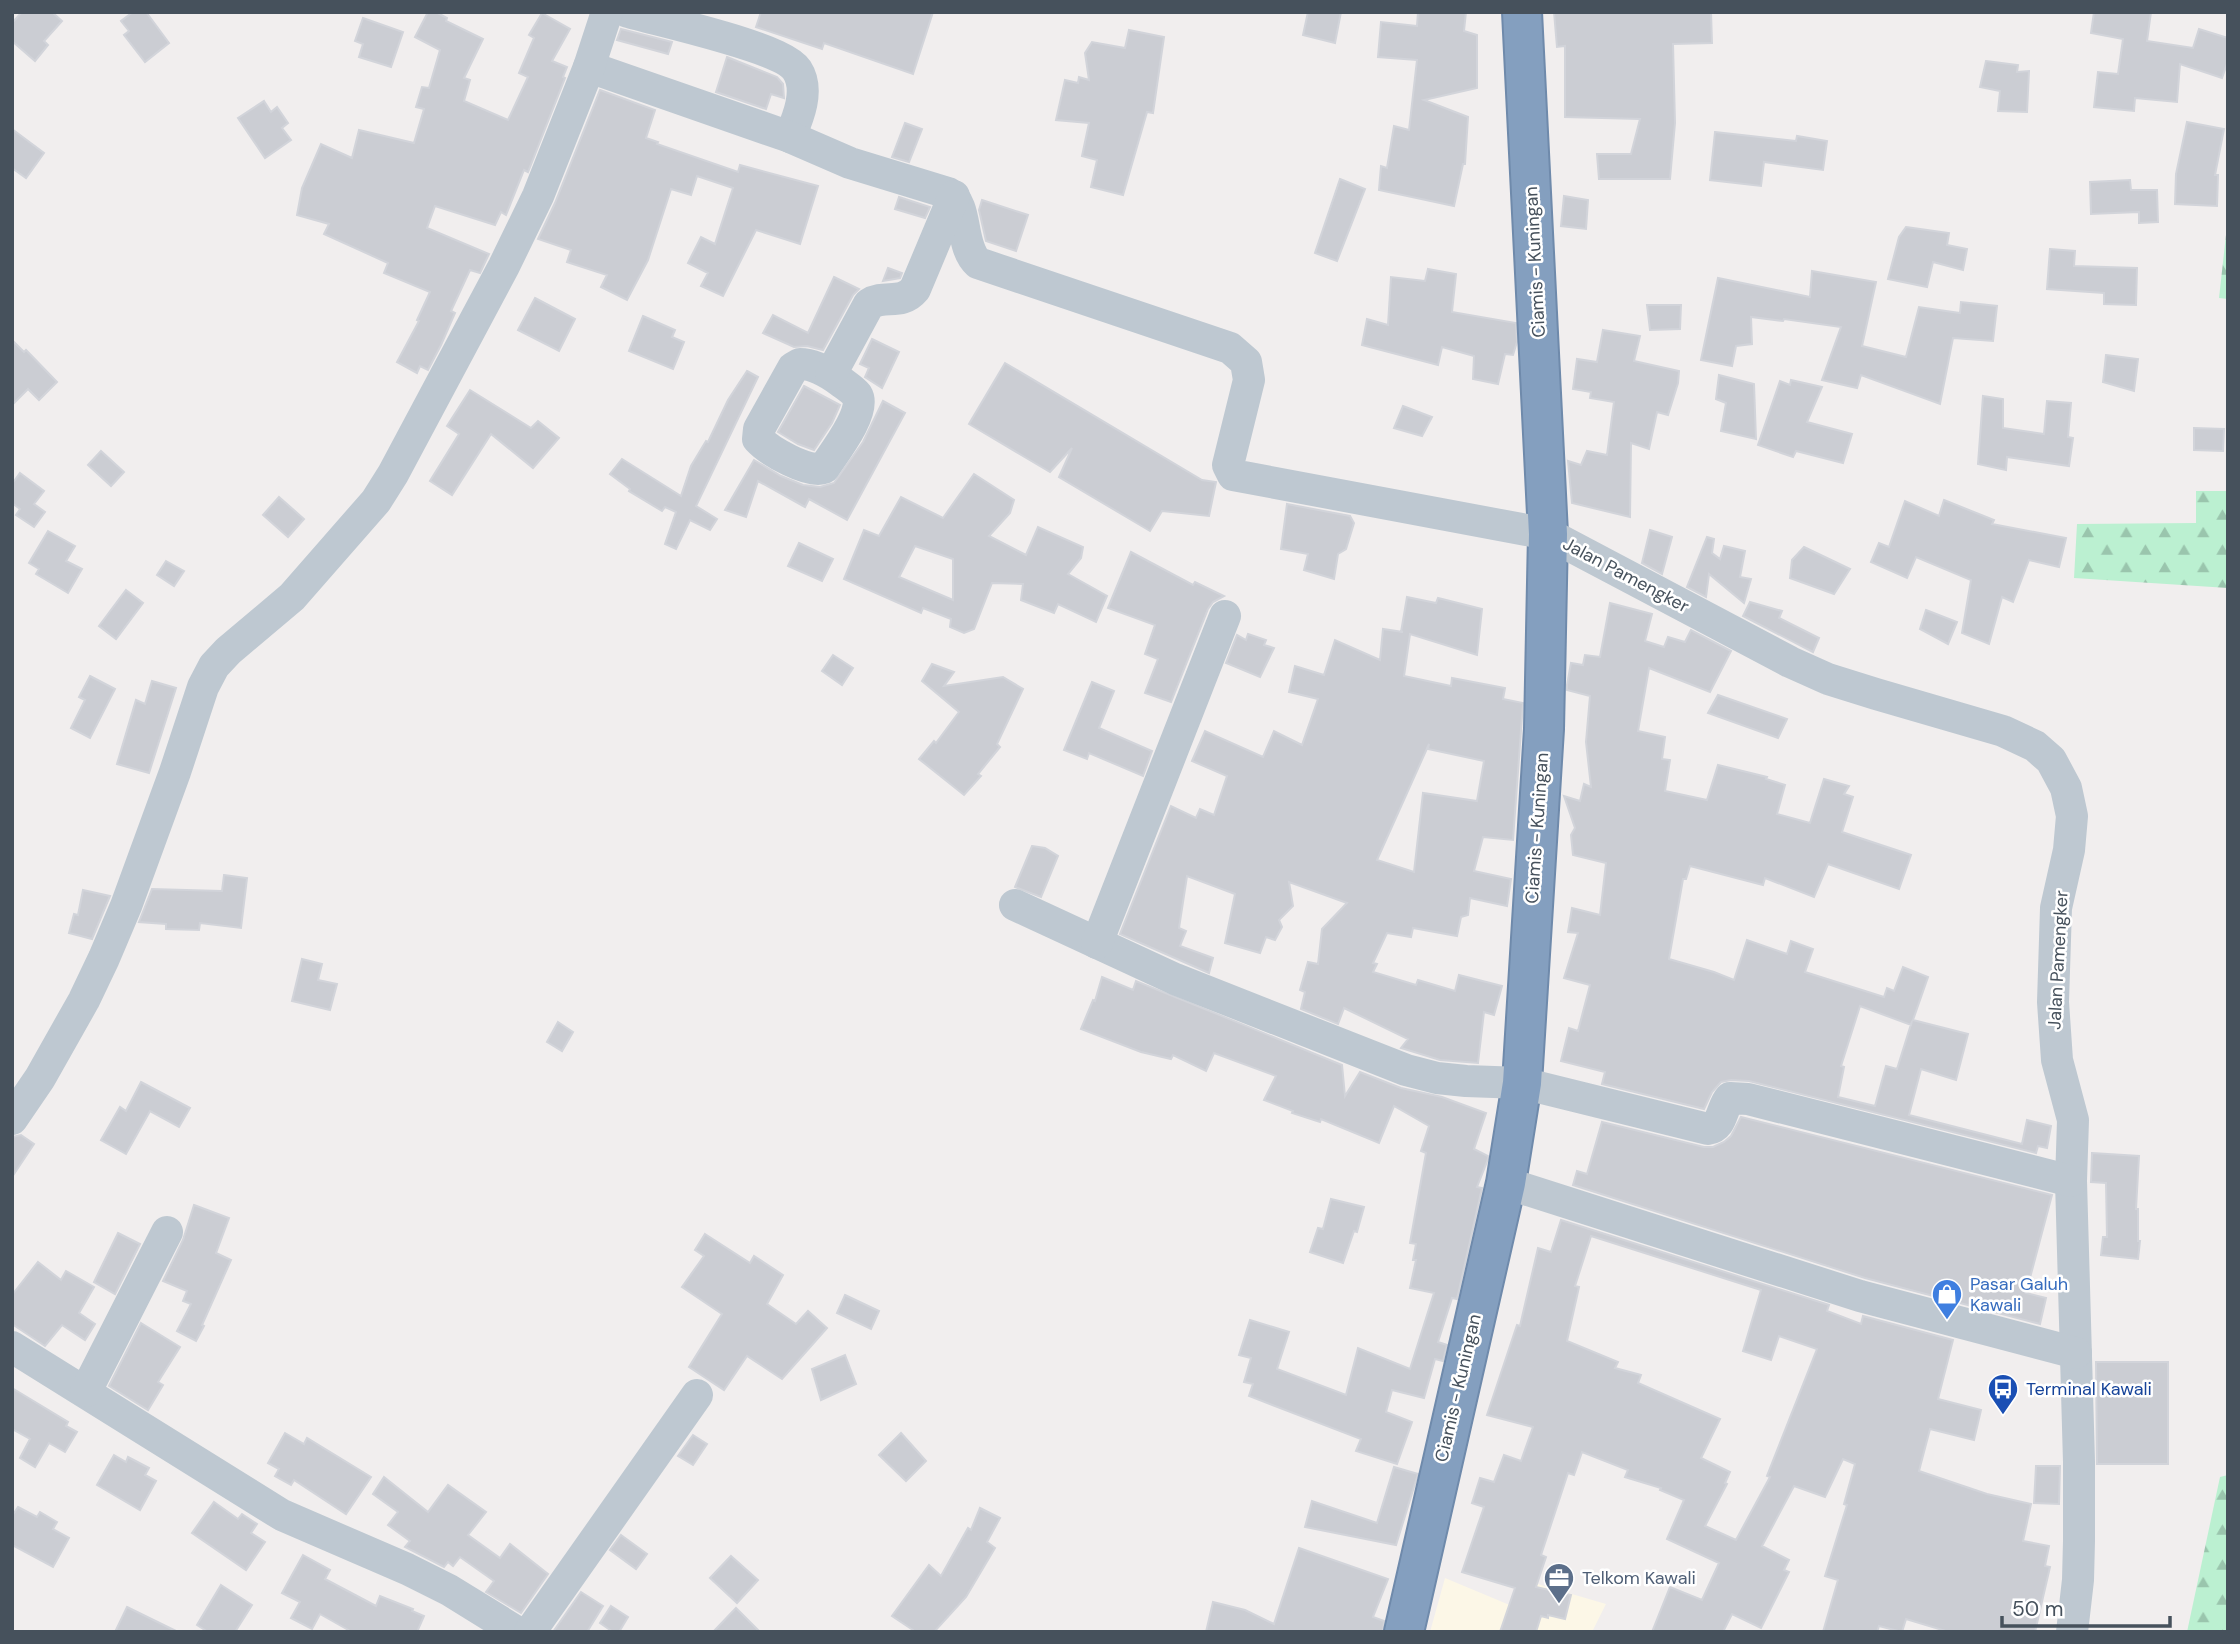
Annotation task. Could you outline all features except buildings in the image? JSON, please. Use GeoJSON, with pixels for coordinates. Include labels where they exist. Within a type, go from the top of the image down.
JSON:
{"type":"FeatureCollection","features":[{"type":"Feature","properties":{"kind":"highway","name":"Ciamis - Kuningan"},"geometry":{"type":"LineString","coordinates":[[1404,1632],[1506,1183],[1522,1083],[1544,729],[1548,534],[1522,12]]}},
{"type":"Feature","properties":{"kind":"street"},"geometry":{"type":"LineString","coordinates":[[12,1119],[40,1078],[78,1012],[104,958],[175,772],[203,687],[214,666],[228,651],[278,611],[310,578],[376,501],[393,474],[523,228],[554,158],[607,12]]}},
{"type":"Feature","properties":{"kind":"street"},"geometry":{"type":"LineString","coordinates":[[628,12],[766,51],[790,61],[799,72],[802,92],[801,110],[790,138]]}},
{"type":"Feature","properties":{"kind":"street"},"geometry":{"type":"LineString","coordinates":[[589,67],[790,138],[850,163],[954,197],[915,289],[904,299],[874,300],[869,303],[831,374]]}},
{"type":"Feature","properties":{"kind":"street","name":"Jalan Pamengker"},"geometry":{"type":"LineString","coordinates":[[954,197],[969,253],[978,263],[1219,342],[1239,354],[1246,362],[1249,380],[1227,465],[1233,475],[1548,534],[1828,679],[2003,731],[2035,746],[2051,760],[2066,788],[2072,816],[2056,908],[2053,1002],[2057,1060],[2073,1120],[2071,1181],[2079,1541],[2072,1632]]}},
{"type":"Feature","properties":{"kind":"street"},"geometry":{"type":"LineString","coordinates":[[1097,943],[1225,616]]}},
{"type":"Feature","properties":{"kind":"street"},"geometry":{"type":"LineString","coordinates":[[1015,905],[1175,979],[1406,1070],[1437,1078],[1522,1083],[1708,1129],[1718,1124],[1725,1103],[1730,1098],[1748,1099],[2071,1181]]}},
{"type":"Feature","properties":{"kind":"street"},"geometry":{"type":"LineString","coordinates":[[1506,1183],[1860,1296],[2076,1353]]}},
{"type":"Feature","properties":{"kind":"street"},"geometry":{"type":"LineString","coordinates":[[86,1391],[167,1232]]}},
{"type":"Feature","properties":{"kind":"street"},"geometry":{"type":"LineString","coordinates":[[12,1347],[272,1509],[449,1590],[517,1632]]}},
{"type":"Feature","properties":{"kind":"street"},"geometry":{"type":"LineString","coordinates":[[530,1632],[697,1395]]}},
{"type":"Feature","properties":{"kind":"shaded area","name":"Telkom Kawali"},"geometry":{"type":"Polygon","coordinates":[[[1445,1578],[1512,1606],[1521,1579],[1606,1604],[1592,1632],[1430,1632],[1445,1578]]]}},
{"type":"Feature","properties":{"kind":"green space"},"geometry":{"type":"Polygon","coordinates":[[[2228,217],[2228,299],[2219,298],[2228,217]]]}},
{"type":"Feature","properties":{"kind":"green space"},"geometry":{"type":"Polygon","coordinates":[[[2196,491],[2228,491],[2228,588],[2074,578],[2077,524],[2196,523],[2196,491]]]}},
{"type":"Feature","properties":{"kind":"green space"},"geometry":{"type":"Polygon","coordinates":[[[2228,1475],[2228,1632],[2187,1632],[2220,1477],[2228,1475]]]}},
{"type":"Feature","properties":{"kind":"place","name":"Pasar Galuh Kawali"},"geometry":{"type":"Point","coordinates":[1947,1321]}},
{"type":"Feature","properties":{"kind":"place","name":"Terminal Kawali"},"geometry":{"type":"Point","coordinates":[2003,1416]}},
{"type":"Feature","properties":{"kind":"place","name":"Telkom Kawali"},"geometry":{"type":"Point","coordinates":[1559,1605]}}]}
